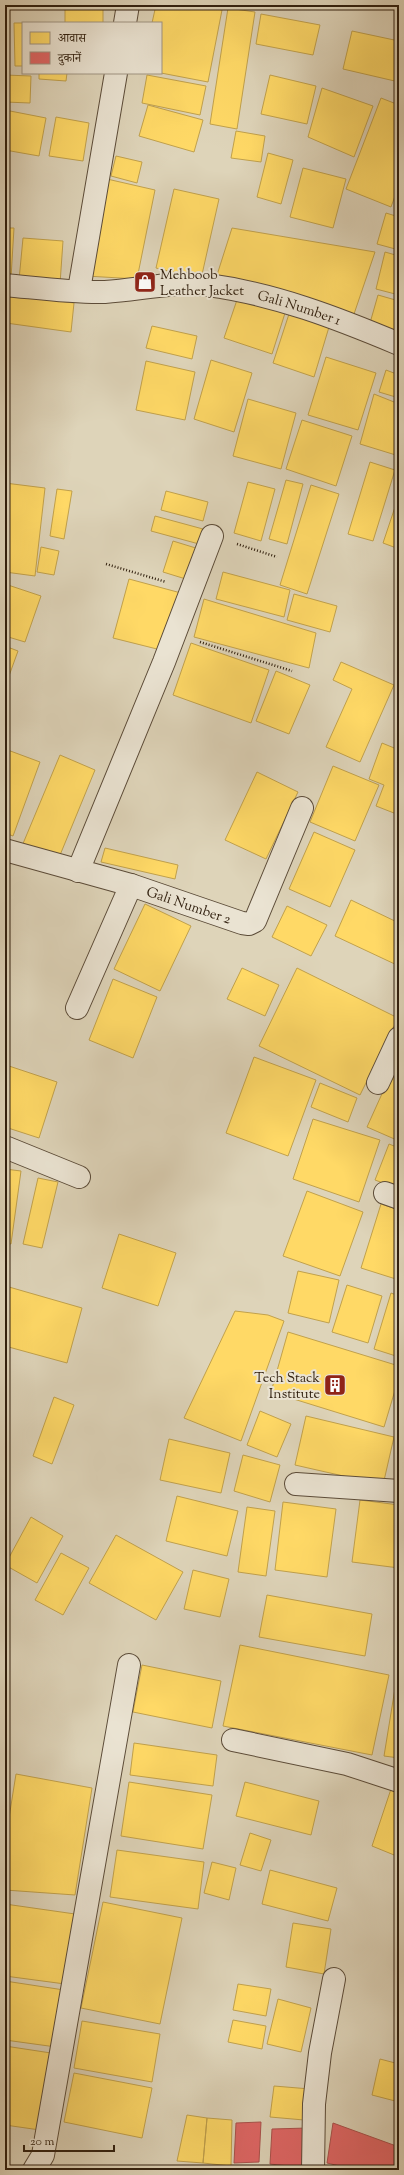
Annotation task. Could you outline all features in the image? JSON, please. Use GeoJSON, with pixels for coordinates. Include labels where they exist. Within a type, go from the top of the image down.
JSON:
{"type":"FeatureCollection","features":[{"type":"Feature","properties":{"kind":"street"},"geometry":{"type":"LineString","coordinates":[[125,22],[128,5]]}},
{"type":"Feature","properties":{"kind":"street"},"geometry":{"type":"LineString","coordinates":[[79,290],[116,74]]}},
{"type":"Feature","properties":{"kind":"street","name":"Gali Number 1"},"geometry":{"type":"LineString","coordinates":[[5,285],[104,292],[182,285],[206,285],[254,293],[338,318],[399,344]]}},
{"type":"Feature","properties":{"kind":"street"},"geometry":{"type":"LineString","coordinates":[[78,871],[174,635],[212,536]]}},
{"type":"Feature","properties":{"kind":"street","name":"Gali Number 2"},"geometry":{"type":"LineString","coordinates":[[5,850],[131,885],[242,923],[249,924],[255,921],[302,808]]}},
{"type":"Feature","properties":{"kind":"street"},"geometry":{"type":"LineString","coordinates":[[77,1008],[131,885]]}},
{"type":"Feature","properties":{"kind":"street"},"geometry":{"type":"LineString","coordinates":[[378,1083],[399,1038]]}},
{"type":"Feature","properties":{"kind":"street"},"geometry":{"type":"LineString","coordinates":[[5,1147],[79,1177]]}},
{"type":"Feature","properties":{"kind":"street"},"geometry":{"type":"LineString","coordinates":[[296,1484],[399,1491]]}},
{"type":"Feature","properties":{"kind":"street"},"geometry":{"type":"LineString","coordinates":[[34,2170],[43,2154],[129,1665]]}},
{"type":"Feature","properties":{"kind":"street"},"geometry":{"type":"LineString","coordinates":[[233,1740],[347,1764],[399,1781]]}},
{"type":"Feature","properties":{"kind":"street"},"geometry":{"type":"LineString","coordinates":[[313,2170],[312,2154],[315,2132],[315,2097],[320,2053],[334,1979]]}},
{"type":"Feature","properties":{"kind":"path"},"geometry":{"type":"LineString","coordinates":[[212,536],[277,557]]}},
{"type":"Feature","properties":{"kind":"path"},"geometry":{"type":"LineString","coordinates":[[106,564],[191,589]]}},
{"type":"Feature","properties":{"kind":"path"},"geometry":{"type":"LineString","coordinates":[[174,635],[292,671]]}},
{"type":"Feature","properties":{"kind":"building: आवास"},"geometry":{"type":"Polygon","coordinates":[[[65,5],[103,5],[103,22],[65,22],[65,5]]]}},
{"type":"Feature","properties":{"kind":"building: आवास"},"geometry":{"type":"Polygon","coordinates":[[[156,5],[196,5],[222,10],[208,82],[162,73],[162,22],[152,22],[156,5]]]}},
{"type":"Feature","properties":{"kind":"building: आवास"},"geometry":{"type":"Polygon","coordinates":[[[228,8],[255,12],[237,129],[210,124],[228,8]]]}},
{"type":"Feature","properties":{"kind":"building: आवास"},"geometry":{"type":"Polygon","coordinates":[[[261,14],[320,25],[313,55],[256,44],[261,14]]]}},
{"type":"Feature","properties":{"kind":"building: आवास"},"geometry":{"type":"Polygon","coordinates":[[[14,23],[22,23],[22,66],[15,66],[14,23]]]}},
{"type":"Feature","properties":{"kind":"building: आवास"},"geometry":{"type":"Polygon","coordinates":[[[352,31],[399,41],[399,82],[343,69],[352,31]]]}},
{"type":"Feature","properties":{"kind":"building: आवास"},"geometry":{"type":"Polygon","coordinates":[[[39,74],[67,74],[66,81],[39,79],[39,74]]]}},
{"type":"Feature","properties":{"kind":"building: आवास"},"geometry":{"type":"Polygon","coordinates":[[[5,75],[31,76],[30,103],[5,102],[5,75]]]}},
{"type":"Feature","properties":{"kind":"building: आवास"},"geometry":{"type":"Polygon","coordinates":[[[147,75],[206,86],[200,115],[142,103],[147,75]]]}},
{"type":"Feature","properties":{"kind":"building: आवास"},"geometry":{"type":"Polygon","coordinates":[[[270,75],[316,86],[307,124],[261,114],[270,75]]]}},
{"type":"Feature","properties":{"kind":"building: आवास"},"geometry":{"type":"Polygon","coordinates":[[[322,88],[373,106],[354,157],[308,137],[322,88]]]}},
{"type":"Feature","properties":{"kind":"building: आवास"},"geometry":{"type":"Polygon","coordinates":[[[381,98],[399,105],[399,185],[391,207],[346,189],[381,98]]]}},
{"type":"Feature","properties":{"kind":"building: आवास"},"geometry":{"type":"Polygon","coordinates":[[[148,105],[203,120],[194,152],[139,136],[148,105]]]}},
{"type":"Feature","properties":{"kind":"building: आवास"},"geometry":{"type":"Polygon","coordinates":[[[5,110],[46,118],[39,156],[5,150],[5,110]]]}},
{"type":"Feature","properties":{"kind":"building: आवास"},"geometry":{"type":"Polygon","coordinates":[[[56,117],[89,123],[83,161],[49,156],[56,117]]]}},
{"type":"Feature","properties":{"kind":"building: आवास"},"geometry":{"type":"Polygon","coordinates":[[[236,131],[265,136],[261,162],[231,158],[236,131]]]}},
{"type":"Feature","properties":{"kind":"building: आवास"},"geometry":{"type":"Polygon","coordinates":[[[268,153],[293,160],[281,204],[257,197],[268,153]]]}},
{"type":"Feature","properties":{"kind":"building: आवास"},"geometry":{"type":"Polygon","coordinates":[[[116,156],[142,162],[137,183],[111,176],[116,156]]]}},
{"type":"Feature","properties":{"kind":"building: आवास"},"geometry":{"type":"Polygon","coordinates":[[[303,168],[346,179],[333,228],[290,217],[303,168]]]}},
{"type":"Feature","properties":{"kind":"building: आवास"},"geometry":{"type":"Polygon","coordinates":[[[107,179],[155,190],[137,279],[86,276],[107,179]]]}},
{"type":"Feature","properties":{"kind":"building: आवास"},"geometry":{"type":"Polygon","coordinates":[[[174,189],[219,199],[201,279],[156,268],[174,189]]]}},
{"type":"Feature","properties":{"kind":"building: आवास"},"geometry":{"type":"Polygon","coordinates":[[[386,213],[399,217],[399,250],[377,244],[386,213]]]}},
{"type":"Feature","properties":{"kind":"building: आवास"},"geometry":{"type":"Polygon","coordinates":[[[5,228],[14,228],[11,278],[5,278],[5,228]]]}},
{"type":"Feature","properties":{"kind":"building: आवास"},"geometry":{"type":"Polygon","coordinates":[[[232,228],[375,252],[353,317],[217,275],[232,228]]]}},
{"type":"Feature","properties":{"kind":"building: आवास"},"geometry":{"type":"Polygon","coordinates":[[[23,238],[63,241],[60,284],[19,280],[23,238]]]}},
{"type":"Feature","properties":{"kind":"building: आवास"},"geometry":{"type":"Polygon","coordinates":[[[385,252],[399,256],[399,295],[376,289],[385,252]]]}},
{"type":"Feature","properties":{"kind":"building: आवास"},"geometry":{"type":"Polygon","coordinates":[[[239,294],[286,310],[272,354],[224,338],[239,294]]]}},
{"type":"Feature","properties":{"kind":"building: आवास"},"geometry":{"type":"Polygon","coordinates":[[[10,295],[74,303],[71,332],[6,323],[10,295]]]}},
{"type":"Feature","properties":{"kind":"building: आवास"},"geometry":{"type":"Polygon","coordinates":[[[378,295],[399,301],[399,331],[370,323],[378,295]]]}},
{"type":"Feature","properties":{"kind":"building: आवास"},"geometry":{"type":"Polygon","coordinates":[[[289,314],[329,327],[314,377],[273,363],[289,314]]]}},
{"type":"Feature","properties":{"kind":"building: आवास"},"geometry":{"type":"Polygon","coordinates":[[[152,326],[197,336],[192,359],[146,348],[152,326]]]}},
{"type":"Feature","properties":{"kind":"building: आवास"},"geometry":{"type":"Polygon","coordinates":[[[326,357],[376,373],[358,430],[308,415],[326,357]]]}},
{"type":"Feature","properties":{"kind":"building: आवास"},"geometry":{"type":"Polygon","coordinates":[[[211,360],[252,373],[234,432],[194,419],[211,360]]]}},
{"type":"Feature","properties":{"kind":"building: आवास"},"geometry":{"type":"Polygon","coordinates":[[[146,361],[195,372],[185,420],[136,410],[146,361]]]}},
{"type":"Feature","properties":{"kind":"building: आवास"},"geometry":{"type":"Polygon","coordinates":[[[386,370],[399,375],[399,398],[379,392],[386,370]]]}},
{"type":"Feature","properties":{"kind":"building: आवास"},"geometry":{"type":"Polygon","coordinates":[[[374,394],[399,404],[399,456],[360,444],[374,394]]]}},
{"type":"Feature","properties":{"kind":"building: आवास"},"geometry":{"type":"Polygon","coordinates":[[[248,399],[296,413],[281,469],[233,456],[248,399]]]}},
{"type":"Feature","properties":{"kind":"building: आवास"},"geometry":{"type":"Polygon","coordinates":[[[302,420],[352,436],[336,486],[286,469],[302,420]]]}},
{"type":"Feature","properties":{"kind":"building: आवास"},"geometry":{"type":"Polygon","coordinates":[[[370,462],[395,470],[373,541],[348,534],[370,462]]]}},
{"type":"Feature","properties":{"kind":"building: आवास"},"geometry":{"type":"Polygon","coordinates":[[[286,480],[303,484],[287,544],[269,539],[286,480]]]}},
{"type":"Feature","properties":{"kind":"building: आवास"},"geometry":{"type":"Polygon","coordinates":[[[248,482],[275,489],[261,541],[234,533],[248,482]]]}},
{"type":"Feature","properties":{"kind":"building: आवास"},"geometry":{"type":"Polygon","coordinates":[[[5,483],[45,488],[35,576],[5,572],[5,483]]]}},
{"type":"Feature","properties":{"kind":"building: आवास"},"geometry":{"type":"Polygon","coordinates":[[[311,485],[339,494],[307,594],[280,585],[311,485]]]}},
{"type":"Feature","properties":{"kind":"building: आवास"},"geometry":{"type":"Polygon","coordinates":[[[57,489],[72,491],[64,539],[50,536],[57,489]]]}},
{"type":"Feature","properties":{"kind":"building: आवास"},"geometry":{"type":"Polygon","coordinates":[[[166,491],[208,502],[203,521],[161,510],[166,491]]]}},
{"type":"Feature","properties":{"kind":"building: आवास"},"geometry":{"type":"Polygon","coordinates":[[[399,495],[399,549],[383,543],[399,495]]]}},
{"type":"Feature","properties":{"kind":"building: आवास"},"geometry":{"type":"Polygon","coordinates":[[[155,516],[203,529],[199,544],[151,531],[155,516]]]}},
{"type":"Feature","properties":{"kind":"building: आवास"},"geometry":{"type":"Polygon","coordinates":[[[173,541],[199,549],[189,580],[163,572],[173,541]]]}},
{"type":"Feature","properties":{"kind":"building: आवास"},"geometry":{"type":"Polygon","coordinates":[[[41,547],[59,551],[54,575],[37,572],[41,547]]]}},
{"type":"Feature","properties":{"kind":"building: आवास"},"geometry":{"type":"Polygon","coordinates":[[[223,572],[290,590],[284,617],[216,599],[223,572]]]}},
{"type":"Feature","properties":{"kind":"building: आवास"},"geometry":{"type":"Polygon","coordinates":[[[129,579],[181,593],[165,651],[113,638],[129,579]]]}},
{"type":"Feature","properties":{"kind":"building: आवास"},"geometry":{"type":"Polygon","coordinates":[[[5,584],[41,596],[25,642],[5,636],[5,584]]]}},
{"type":"Feature","properties":{"kind":"building: आवास"},"geometry":{"type":"Polygon","coordinates":[[[294,594],[337,606],[330,632],[287,620],[294,594]]]}},
{"type":"Feature","properties":{"kind":"building: आवास"},"geometry":{"type":"Polygon","coordinates":[[[204,599],[316,633],[309,668],[194,637],[204,599]]]}},
{"type":"Feature","properties":{"kind":"building: आवास"},"geometry":{"type":"Polygon","coordinates":[[[191,643],[269,670],[251,723],[173,695],[191,643]]]}},
{"type":"Feature","properties":{"kind":"building: आवास"},"geometry":{"type":"Polygon","coordinates":[[[5,646],[18,651],[5,687],[5,646]]]}},
{"type":"Feature","properties":{"kind":"building: आवास"},"geometry":{"type":"Polygon","coordinates":[[[341,662],[394,685],[360,762],[326,747],[352,689],[333,680],[341,662]]]}},
{"type":"Feature","properties":{"kind":"building: आवास"},"geometry":{"type":"Polygon","coordinates":[[[276,671],[310,685],[289,734],[256,721],[276,671]]]}},
{"type":"Feature","properties":{"kind":"building: आवास"},"geometry":{"type":"Polygon","coordinates":[[[382,743],[399,750],[399,815],[376,806],[384,785],[369,779],[382,743]]]}},
{"type":"Feature","properties":{"kind":"building: आवास"},"geometry":{"type":"Polygon","coordinates":[[[5,749],[40,762],[13,836],[5,833],[5,749]]]}},
{"type":"Feature","properties":{"kind":"building: आवास"},"geometry":{"type":"Polygon","coordinates":[[[60,755],[95,770],[58,860],[22,846],[60,755]]]}},
{"type":"Feature","properties":{"kind":"building: आवास"},"geometry":{"type":"Polygon","coordinates":[[[333,766],[379,785],[355,841],[310,822],[333,766]]]}},
{"type":"Feature","properties":{"kind":"building: आवास"},"geometry":{"type":"Polygon","coordinates":[[[257,772],[298,792],[266,859],[225,840],[257,772]]]}},
{"type":"Feature","properties":{"kind":"building: आवास"},"geometry":{"type":"Polygon","coordinates":[[[314,832],[355,850],[330,907],[289,889],[314,832]]]}},
{"type":"Feature","properties":{"kind":"building: आवास"},"geometry":{"type":"Polygon","coordinates":[[[105,848],[178,865],[175,879],[101,862],[105,848]]]}},
{"type":"Feature","properties":{"kind":"building: आवास"},"geometry":{"type":"Polygon","coordinates":[[[351,900],[399,923],[399,966],[335,936],[351,900]]]}},
{"type":"Feature","properties":{"kind":"building: आवास"},"geometry":{"type":"Polygon","coordinates":[[[145,904],[191,926],[160,991],[114,969],[145,904]]]}},
{"type":"Feature","properties":{"kind":"building: आवास"},"geometry":{"type":"Polygon","coordinates":[[[287,906],[327,925],[311,956],[272,937],[287,906]]]}},
{"type":"Feature","properties":{"kind":"building: आवास"},"geometry":{"type":"Polygon","coordinates":[[[242,968],[279,985],[265,1016],[227,999],[242,968]]]}},
{"type":"Feature","properties":{"kind":"building: आवास"},"geometry":{"type":"Polygon","coordinates":[[[297,968],[398,1018],[360,1095],[259,1046],[297,968]]]}},
{"type":"Feature","properties":{"kind":"building: आवास"},"geometry":{"type":"Polygon","coordinates":[[[113,979],[157,997],[133,1058],[89,1040],[113,979]]]}},
{"type":"Feature","properties":{"kind":"building: आवास"},"geometry":{"type":"Polygon","coordinates":[[[399,1056],[399,1141],[367,1127],[399,1056]]]}},
{"type":"Feature","properties":{"kind":"building: आवास"},"geometry":{"type":"Polygon","coordinates":[[[254,1057],[316,1080],[288,1156],[226,1133],[254,1057]]]}},
{"type":"Feature","properties":{"kind":"building: आवास"},"geometry":{"type":"Polygon","coordinates":[[[9,1066],[57,1082],[39,1138],[5,1127],[5,1079],[9,1066]]]}},
{"type":"Feature","properties":{"kind":"building: आवास"},"geometry":{"type":"Polygon","coordinates":[[[320,1083],[357,1098],[348,1122],[311,1107],[320,1083]]]}},
{"type":"Feature","properties":{"kind":"building: आवास"},"geometry":{"type":"Polygon","coordinates":[[[313,1119],[380,1140],[359,1202],[293,1179],[313,1119]]]}},
{"type":"Feature","properties":{"kind":"building: आवास"},"geometry":{"type":"Polygon","coordinates":[[[389,1144],[399,1148],[399,1189],[375,1180],[389,1144]]]}},
{"type":"Feature","properties":{"kind":"building: आवास"},"geometry":{"type":"Polygon","coordinates":[[[5,1169],[21,1171],[11,1244],[5,1243],[5,1169]]]}},
{"type":"Feature","properties":{"kind":"building: आवास"},"geometry":{"type":"Polygon","coordinates":[[[38,1178],[58,1182],[42,1248],[23,1244],[38,1178]]]}},
{"type":"Feature","properties":{"kind":"building: आवास"},"geometry":{"type":"Polygon","coordinates":[[[307,1191],[363,1212],[340,1276],[283,1256],[307,1191]]]}},
{"type":"Feature","properties":{"kind":"building: आवास"},"geometry":{"type":"Polygon","coordinates":[[[381,1204],[399,1210],[399,1280],[361,1268],[381,1204]]]}},
{"type":"Feature","properties":{"kind":"building: आवास"},"geometry":{"type":"Polygon","coordinates":[[[119,1234],[176,1253],[158,1306],[102,1288],[119,1234]]]}},
{"type":"Feature","properties":{"kind":"building: आवास"},"geometry":{"type":"Polygon","coordinates":[[[298,1271],[339,1280],[329,1323],[288,1313],[298,1271]]]}},
{"type":"Feature","properties":{"kind":"building: आवास"},"geometry":{"type":"Polygon","coordinates":[[[347,1285],[382,1296],[368,1343],[332,1332],[347,1285]]]}},
{"type":"Feature","properties":{"kind":"building: आवास"},"geometry":{"type":"Polygon","coordinates":[[[9,1287],[82,1308],[67,1363],[5,1346],[5,1301],[9,1287]]]}},
{"type":"Feature","properties":{"kind":"building: आवास"},"geometry":{"type":"Polygon","coordinates":[[[391,1293],[399,1296],[399,1357],[374,1349],[391,1293]]]}},
{"type":"Feature","properties":{"kind":"building: आवास"},"geometry":{"type":"Polygon","coordinates":[[[235,1311],[268,1315],[284,1321],[241,1441],[184,1418],[235,1311]]]}},
{"type":"Feature","properties":{"kind":"building: आवास","name":"Tech Stack Institute"},"geometry":{"type":"Polygon","coordinates":[[[288,1332],[399,1366],[399,1377],[384,1427],[271,1392],[288,1332]]]}},
{"type":"Feature","properties":{"kind":"building: आवास"},"geometry":{"type":"Polygon","coordinates":[[[54,1397],[74,1405],[52,1464],[33,1456],[54,1397]]]}},
{"type":"Feature","properties":{"kind":"building: आवास"},"geometry":{"type":"Polygon","coordinates":[[[260,1411],[291,1424],[277,1457],[247,1445],[260,1411]]]}},
{"type":"Feature","properties":{"kind":"building: आवास"},"geometry":{"type":"Polygon","coordinates":[[[306,1416],[394,1437],[383,1485],[295,1465],[306,1416]]]}},
{"type":"Feature","properties":{"kind":"building: आवास"},"geometry":{"type":"Polygon","coordinates":[[[169,1439],[230,1453],[221,1493],[160,1480],[169,1439]]]}},
{"type":"Feature","properties":{"kind":"building: आवास"},"geometry":{"type":"Polygon","coordinates":[[[243,1455],[280,1465],[270,1502],[234,1491],[243,1455]]]}},
{"type":"Feature","properties":{"kind":"building: आवास"},"geometry":{"type":"Polygon","coordinates":[[[177,1496],[238,1511],[227,1556],[166,1541],[177,1496]]]}},
{"type":"Feature","properties":{"kind":"building: आवास"},"geometry":{"type":"Polygon","coordinates":[[[360,1500],[399,1505],[399,1568],[352,1562],[360,1500]]]}},
{"type":"Feature","properties":{"kind":"building: आवास"},"geometry":{"type":"Polygon","coordinates":[[[283,1502],[336,1509],[327,1577],[275,1570],[283,1502]]]}},
{"type":"Feature","properties":{"kind":"building: आवास"},"geometry":{"type":"Polygon","coordinates":[[[247,1507],[275,1511],[266,1576],[238,1572],[247,1507]]]}},
{"type":"Feature","properties":{"kind":"building: आवास"},"geometry":{"type":"Polygon","coordinates":[[[31,1517],[63,1536],[37,1583],[5,1565],[31,1517]]]}},
{"type":"Feature","properties":{"kind":"building: आवास"},"geometry":{"type":"Polygon","coordinates":[[[116,1535],[183,1572],[156,1620],[89,1583],[116,1535]]]}},
{"type":"Feature","properties":{"kind":"building: आवास"},"geometry":{"type":"Polygon","coordinates":[[[61,1553],[89,1568],[63,1615],[35,1600],[61,1553]]]}},
{"type":"Feature","properties":{"kind":"building: आवास"},"geometry":{"type":"Polygon","coordinates":[[[193,1570],[229,1579],[220,1617],[184,1609],[193,1570]]]}},
{"type":"Feature","properties":{"kind":"building: आवास"},"geometry":{"type":"Polygon","coordinates":[[[267,1595],[372,1614],[365,1656],[259,1637],[267,1595]]]}},
{"type":"Feature","properties":{"kind":"building: आवास"},"geometry":{"type":"Polygon","coordinates":[[[240,1645],[389,1675],[372,1755],[223,1726],[240,1645]]]}},
{"type":"Feature","properties":{"kind":"building: आवास"},"geometry":{"type":"Polygon","coordinates":[[[142,1665],[221,1681],[212,1728],[133,1712],[142,1665]]]}},
{"type":"Feature","properties":{"kind":"building: आवास"},"geometry":{"type":"Polygon","coordinates":[[[397,1676],[399,1677],[399,1758],[384,1756],[397,1676]]]}},
{"type":"Feature","properties":{"kind":"building: आवास"},"geometry":{"type":"Polygon","coordinates":[[[134,1743],[217,1755],[213,1786],[130,1775],[134,1743]]]}},
{"type":"Feature","properties":{"kind":"building: आवास"},"geometry":{"type":"Polygon","coordinates":[[[16,1774],[92,1788],[75,1895],[5,1890],[5,1843],[16,1774]]]}},
{"type":"Feature","properties":{"kind":"building: आवास"},"geometry":{"type":"Polygon","coordinates":[[[129,1782],[212,1795],[203,1849],[121,1836],[129,1782]]]}},
{"type":"Feature","properties":{"kind":"building: आवास"},"geometry":{"type":"Polygon","coordinates":[[[245,1782],[319,1801],[311,1835],[236,1816],[245,1782]]]}},
{"type":"Feature","properties":{"kind":"building: आवास"},"geometry":{"type":"Polygon","coordinates":[[[392,1786],[399,1788],[399,1857],[372,1846],[392,1786]]]}},
{"type":"Feature","properties":{"kind":"building: आवास"},"geometry":{"type":"Polygon","coordinates":[[[250,1833],[271,1840],[261,1871],[240,1865],[250,1833]]]}},
{"type":"Feature","properties":{"kind":"building: आवास"},"geometry":{"type":"Polygon","coordinates":[[[117,1850],[204,1862],[198,1909],[110,1897],[117,1850]]]}},
{"type":"Feature","properties":{"kind":"building: आवास"},"geometry":{"type":"Polygon","coordinates":[[[212,1862],[236,1868],[229,1900],[204,1893],[212,1862]]]}},
{"type":"Feature","properties":{"kind":"building: आवास"},"geometry":{"type":"Polygon","coordinates":[[[270,1870],[337,1888],[328,1921],[262,1904],[270,1870]]]}},
{"type":"Feature","properties":{"kind":"building: आवास"},"geometry":{"type":"Polygon","coordinates":[[[103,1902],[182,1918],[160,2024],[81,2008],[103,1902]]]}},
{"type":"Feature","properties":{"kind":"building: आवास"},"geometry":{"type":"Polygon","coordinates":[[[5,1904],[75,1914],[65,1984],[5,1976],[5,1904]]]}},
{"type":"Feature","properties":{"kind":"building: आवास"},"geometry":{"type":"Polygon","coordinates":[[[293,1923],[331,1929],[324,1974],[286,1967],[293,1923]]]}},
{"type":"Feature","properties":{"kind":"building: आवास"},"geometry":{"type":"Polygon","coordinates":[[[5,1981],[64,1990],[56,2047],[5,2040],[5,1981]]]}},
{"type":"Feature","properties":{"kind":"building: आवास"},"geometry":{"type":"Polygon","coordinates":[[[238,1984],[271,1989],[266,2016],[233,2010],[238,1984]]]}},
{"type":"Feature","properties":{"kind":"building: आवास"},"geometry":{"type":"Polygon","coordinates":[[[278,1999],[311,2008],[301,2052],[267,2044],[278,1999]]]}},
{"type":"Feature","properties":{"kind":"building: आवास"},"geometry":{"type":"Polygon","coordinates":[[[233,2020],[266,2026],[262,2049],[228,2042],[233,2020]]]}},
{"type":"Feature","properties":{"kind":"building: आवास"},"geometry":{"type":"Polygon","coordinates":[[[82,2021],[160,2034],[152,2082],[74,2068],[82,2021]]]}},
{"type":"Feature","properties":{"kind":"building: आवास"},"geometry":{"type":"Polygon","coordinates":[[[5,2046],[51,2053],[40,2130],[5,2125],[5,2046]]]}},
{"type":"Feature","properties":{"kind":"building: आवास"},"geometry":{"type":"Polygon","coordinates":[[[380,2059],[399,2064],[399,2102],[372,2095],[380,2059]]]}},
{"type":"Feature","properties":{"kind":"building: आवास"},"geometry":{"type":"Polygon","coordinates":[[[74,2073],[152,2088],[142,2138],[64,2122],[74,2073]]]}},
{"type":"Feature","properties":{"kind":"building: आवास"},"geometry":{"type":"Polygon","coordinates":[[[274,2086],[310,2089],[304,2120],[270,2117],[274,2086]]]}},
{"type":"Feature","properties":{"kind":"building: आवास"},"geometry":{"type":"Polygon","coordinates":[[[187,2115],[207,2118],[203,2163],[177,2161],[187,2115]]]}},
{"type":"Feature","properties":{"kind":"building: आवास"},"geometry":{"type":"Polygon","coordinates":[[[207,2118],[232,2120],[231,2166],[203,2163],[207,2118]]]}},
{"type":"Feature","properties":{"kind":"building: दुकानें"},"geometry":{"type":"Polygon","coordinates":[[[261,2122],[259,2162],[234,2163],[236,2123],[261,2122]]]}},
{"type":"Feature","properties":{"kind":"building: दुकानें"},"geometry":{"type":"Polygon","coordinates":[[[333,2123],[399,2147],[396,2170],[357,2170],[327,2163],[333,2123]]]}},
{"type":"Feature","properties":{"kind":"building: दुकानें"},"geometry":{"type":"Polygon","coordinates":[[[308,2128],[307,2168],[270,2164],[272,2129],[308,2128]]]}},
{"type":"Feature","properties":{"kind":"place","name":"Mehboob Leather Jacket"},"geometry":{"type":"Point","coordinates":[145,282]}},
{"type":"Feature","properties":{"kind":"place","name":"Tech Stack Institute"},"geometry":{"type":"Point","coordinates":[335,1385]}}]}
